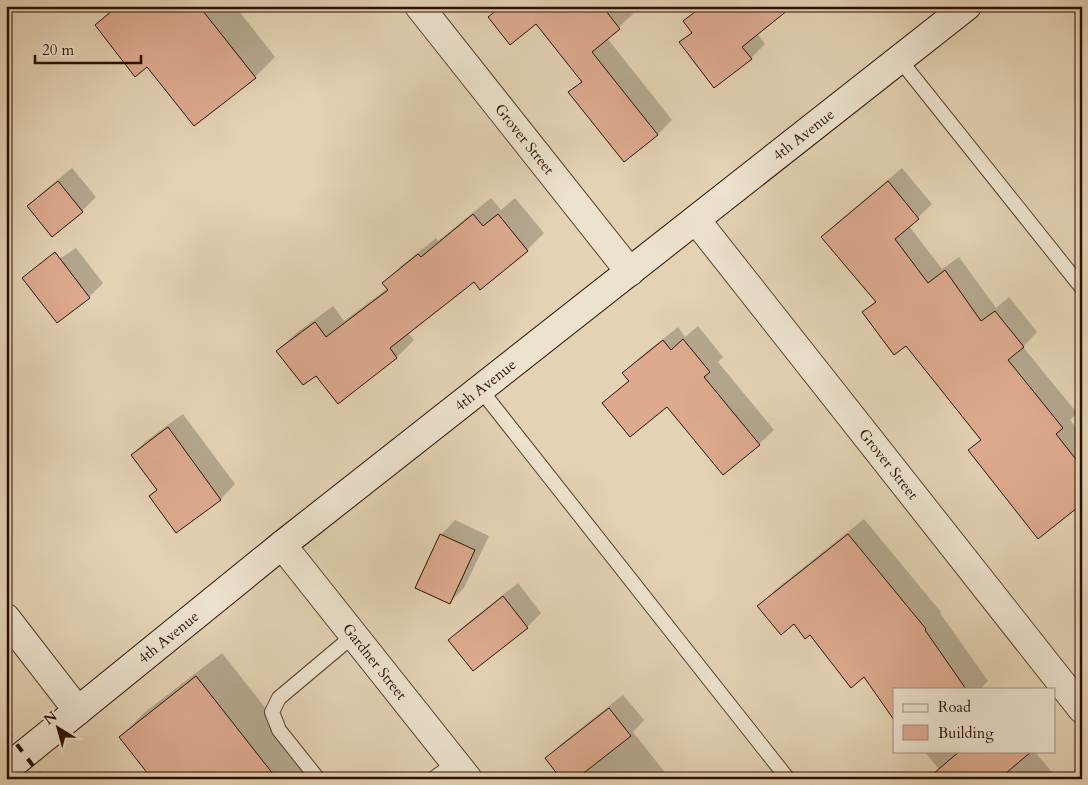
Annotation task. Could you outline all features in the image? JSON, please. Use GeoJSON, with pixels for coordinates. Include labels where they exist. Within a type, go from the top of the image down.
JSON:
{"type":"FeatureCollection","features":[{"type":"Feature","properties":{"kind":"street","name":"Grover Street"},"geometry":{"type":"LineString","coordinates":[[419,6],[630,272]]}},
{"type":"Feature","properties":{"kind":"street","name":"4th Avenue"},"geometry":{"type":"LineString","coordinates":[[6,769],[282,545],[967,6]]}},
{"type":"Feature","properties":{"kind":"street","name":"Grover Street"},"geometry":{"type":"LineString","coordinates":[[696,220],[1082,709]]}},
{"type":"Feature","properties":{"kind":"street","name":"Gardner Street"},"geometry":{"type":"LineString","coordinates":[[282,545],[462,771]]}},
{"type":"Feature","properties":{"kind":"street"},"geometry":{"type":"LineString","coordinates":[[6,618],[78,711]]}},
{"type":"Feature","properties":{"kind":"lane"},"geometry":{"type":"LineString","coordinates":[[900,60],[1082,288]]}},
{"type":"Feature","properties":{"kind":"lane"},"geometry":{"type":"LineString","coordinates":[[480,389],[788,779]]}},
{"type":"Feature","properties":{"kind":"lane"},"geometry":{"type":"LineString","coordinates":[[318,779],[279,730],[272,712],[279,698],[354,635]]}},
{"type":"Feature","properties":{"kind":"lane"},"geometry":{"type":"LineString","coordinates":[[433,779],[462,771]]}},
{"type":"Feature","properties":{"kind":"building"},"geometry":{"type":"Polygon","coordinates":[[[118,6],[199,6],[256,78],[194,126],[147,67],[135,77],[95,25],[118,6]]]}},
{"type":"Feature","properties":{"kind":"building"},"geometry":{"type":"Polygon","coordinates":[[[502,6],[602,6],[620,29],[592,52],[658,135],[624,162],[568,92],[582,82],[536,24],[510,45],[488,17],[502,6]]]}},
{"type":"Feature","properties":{"kind":"building"},"geometry":{"type":"Polygon","coordinates":[[[703,6],[793,6],[742,47],[752,59],[714,88],[679,42],[692,33],[683,21],[703,6]]]}},
{"type":"Feature","properties":{"kind":"building"},"geometry":{"type":"Polygon","coordinates":[[[58,181],[83,212],[52,237],[27,206],[58,181]]]}},
{"type":"Feature","properties":{"kind":"building"},"geometry":{"type":"Polygon","coordinates":[[[888,181],[919,219],[895,239],[928,283],[945,270],[981,321],[995,311],[1024,347],[1008,360],[1063,428],[1056,434],[1082,467],[1082,504],[1038,539],[968,450],[981,440],[906,346],[894,355],[862,312],[876,302],[821,237],[888,181]]]}},
{"type":"Feature","properties":{"kind":"building"},"geometry":{"type":"Polygon","coordinates":[[[473,214],[483,226],[498,214],[528,251],[480,290],[474,282],[390,348],[397,358],[338,404],[316,376],[303,385],[276,351],[315,322],[326,337],[388,290],[382,283],[418,254],[421,257],[473,214]]]}},
{"type":"Feature","properties":{"kind":"building"},"geometry":{"type":"Polygon","coordinates":[[[55,252],[90,298],[57,323],[22,278],[55,252]]]}},
{"type":"Feature","properties":{"kind":"building"},"geometry":{"type":"Polygon","coordinates":[[[683,339],[710,372],[704,377],[760,445],[723,475],[667,407],[630,437],[602,403],[629,381],[622,373],[663,340],[671,350],[683,339]]]}},
{"type":"Feature","properties":{"kind":"building"},"geometry":{"type":"Polygon","coordinates":[[[168,427],[221,500],[176,533],[149,496],[157,490],[131,455],[168,427]]]}},
{"type":"Feature","properties":{"kind":"building"},"geometry":{"type":"Polygon","coordinates":[[[440,534],[475,550],[450,604],[415,588],[440,534]]]}},
{"type":"Feature","properties":{"kind":"building"},"geometry":{"type":"Polygon","coordinates":[[[848,534],[926,629],[965,688],[893,688],[893,719],[864,677],[851,688],[810,635],[805,639],[794,624],[781,635],[757,606],[848,534]]]}},
{"type":"Feature","properties":{"kind":"building"},"geometry":{"type":"Polygon","coordinates":[[[503,596],[528,628],[473,671],[448,640],[503,596]]]}},
{"type":"Feature","properties":{"kind":"building"},"geometry":{"type":"Polygon","coordinates":[[[196,676],[277,779],[152,779],[119,737],[196,676]]]}},
{"type":"Feature","properties":{"kind":"building"},"geometry":{"type":"Polygon","coordinates":[[[609,708],[631,736],[576,779],[561,779],[545,758],[609,708]]]}},
{"type":"Feature","properties":{"kind":"building"},"geometry":{"type":"Polygon","coordinates":[[[959,752],[1031,752],[999,779],[927,779],[959,752]]]}},
{"type":"Feature","properties":{"kind":"railway"},"geometry":{"type":"LineString","coordinates":[[6,730],[43,779]]}}]}
